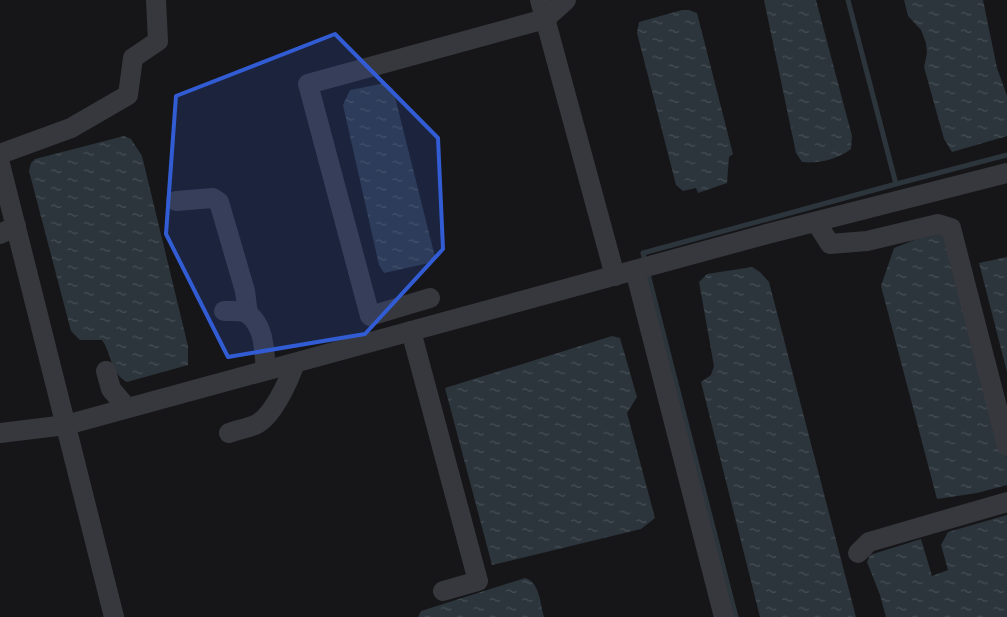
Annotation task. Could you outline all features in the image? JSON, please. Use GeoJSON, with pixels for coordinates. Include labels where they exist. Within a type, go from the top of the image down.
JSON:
{"type":"FeatureCollection","features":[{"type":"Feature","properties":{"kind":"street"},"geometry":{"type":"LineString","coordinates":[[0,154],[71,128],[128,95],[133,58],[158,41],[156,0]]}},
{"type":"Feature","properties":{"kind":"street"},"geometry":{"type":"LineString","coordinates":[[430,298],[370,316],[308,84],[542,10],[566,0]]}},
{"type":"Feature","properties":{"kind":"street"},"geometry":{"type":"LineString","coordinates":[[542,10],[614,276]]}},
{"type":"Feature","properties":{"kind":"street"},"geometry":{"type":"LineString","coordinates":[[0,164],[8,230],[66,425],[114,617]]}},
{"type":"Feature","properties":{"kind":"street"},"geometry":{"type":"LineString","coordinates":[[0,433],[66,425],[635,270],[1007,173]]}},
{"type":"Feature","properties":{"kind":"street"},"geometry":{"type":"LineString","coordinates":[[176,202],[213,198],[219,202],[245,291],[248,314],[260,329],[266,370]]}},
{"type":"Feature","properties":{"kind":"street"},"geometry":{"type":"LineString","coordinates":[[816,222],[830,244],[867,241],[938,224],[951,228],[1007,446]]}},
{"type":"Feature","properties":{"kind":"street"},"geometry":{"type":"LineString","coordinates":[[635,270],[724,617]]}},
{"type":"Feature","properties":{"kind":"street"},"geometry":{"type":"LineString","coordinates":[[224,311],[239,311],[248,314]]}},
{"type":"Feature","properties":{"kind":"street"},"geometry":{"type":"LineString","coordinates":[[411,331],[478,581],[443,591]]}},
{"type":"Feature","properties":{"kind":"street"},"geometry":{"type":"LineString","coordinates":[[229,433],[257,424],[267,416],[295,363]]}},
{"type":"Feature","properties":{"kind":"street"},"geometry":{"type":"LineString","coordinates":[[106,371],[111,389],[127,408]]}},
{"type":"Feature","properties":{"kind":"street"},"geometry":{"type":"LineString","coordinates":[[858,553],[869,542],[1007,502]]}},
{"type":"Feature","properties":{"kind":"highlighted area"},"geometry":{"type":"Polygon","coordinates":[[[335,34],[438,138],[443,249],[365,334],[228,357],[166,234],[176,96],[335,34]]]}},
{"type":"Feature","properties":{"kind":"water"},"geometry":{"type":"Polygon","coordinates":[[[764,0],[816,0],[852,136],[851,149],[840,156],[828,160],[802,162],[796,153],[764,0]]]}},
{"type":"Feature","properties":{"kind":"water"},"geometry":{"type":"Polygon","coordinates":[[[904,0],[983,0],[997,68],[1007,96],[1007,136],[952,152],[944,139],[924,67],[927,53],[926,43],[921,30],[908,16],[904,0]]]}},
{"type":"Feature","properties":{"kind":"water"},"geometry":{"type":"Polygon","coordinates":[[[682,10],[697,13],[733,154],[729,157],[727,183],[698,193],[696,188],[683,191],[676,185],[637,33],[639,22],[682,10]]]}},
{"type":"Feature","properties":{"kind":"water"},"geometry":{"type":"Polygon","coordinates":[[[386,83],[393,89],[435,257],[429,263],[384,273],[379,265],[343,105],[350,90],[386,83]]]}},
{"type":"Feature","properties":{"kind":"water"},"geometry":{"type":"Polygon","coordinates":[[[124,136],[131,139],[142,156],[188,346],[188,365],[127,382],[117,374],[102,340],[80,340],[71,331],[29,171],[31,163],[35,159],[124,136]]]}},
{"type":"Feature","properties":{"kind":"water"},"geometry":{"type":"Polygon","coordinates":[[[945,228],[1007,458],[1007,485],[977,493],[937,499],[881,286],[894,248],[945,228]]]}},
{"type":"Feature","properties":{"kind":"water"},"geometry":{"type":"Polygon","coordinates":[[[1007,257],[1007,372],[979,263],[1007,257]]]}},
{"type":"Feature","properties":{"kind":"water"},"geometry":{"type":"Polygon","coordinates":[[[752,267],[760,272],[769,282],[856,617],[760,617],[701,382],[711,375],[714,366],[699,282],[707,274],[752,267]]]}},
{"type":"Feature","properties":{"kind":"water"},"geometry":{"type":"Polygon","coordinates":[[[612,336],[620,338],[637,397],[627,413],[655,518],[641,529],[492,565],[445,388],[612,336]]]}},
{"type":"Feature","properties":{"kind":"water"},"geometry":{"type":"Polygon","coordinates":[[[1007,515],[1007,617],[886,617],[880,595],[867,562],[870,555],[921,539],[932,576],[948,570],[941,545],[948,532],[1007,515]]]}},
{"type":"Feature","properties":{"kind":"water"},"geometry":{"type":"Polygon","coordinates":[[[525,578],[530,580],[537,589],[544,617],[418,617],[421,611],[525,578]]]}},
{"type":"Feature","properties":{"kind":"waterway"},"geometry":{"type":"LineString","coordinates":[[645,262],[643,253],[896,184],[848,0]]}},
{"type":"Feature","properties":{"kind":"waterway"},"geometry":{"type":"LineString","coordinates":[[896,184],[1007,155]]}},
{"type":"Feature","properties":{"kind":"waterway"},"geometry":{"type":"LineString","coordinates":[[647,270],[736,617]]}}]}
